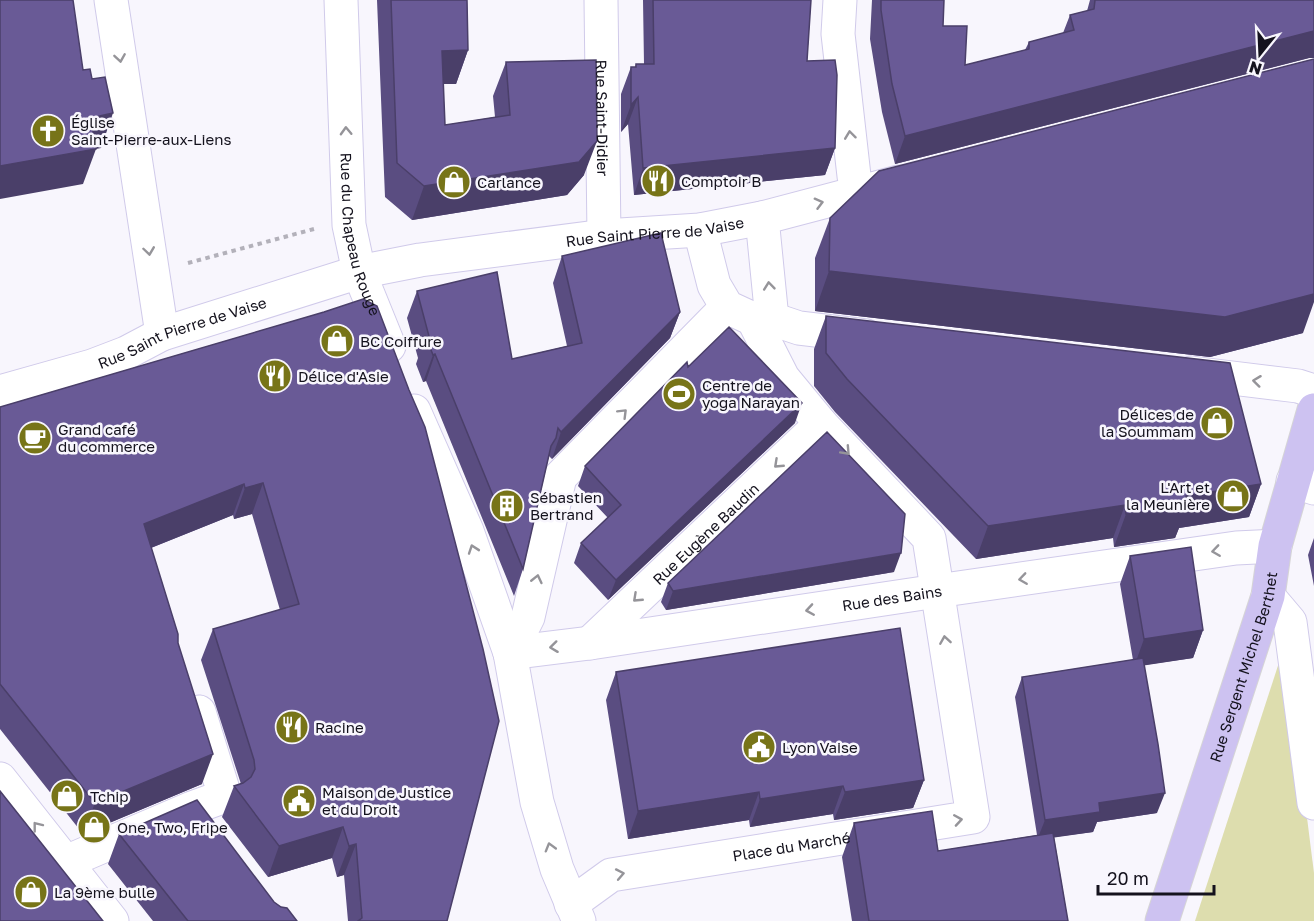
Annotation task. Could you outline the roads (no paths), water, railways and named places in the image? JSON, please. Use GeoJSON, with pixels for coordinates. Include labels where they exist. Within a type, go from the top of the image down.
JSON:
{"type":"FeatureCollection","features":[{"type":"Feature","properties":{"kind":"main road","name":"Rue Sergent Michel Berthet"},"geometry":{"type":"LineString","coordinates":[[1162,921],[1268,596],[1275,546],[1304,484],[1314,410]]}},
{"type":"Feature","properties":{"kind":"street"},"geometry":{"type":"LineString","coordinates":[[111,0],[162,334]]}},
{"type":"Feature","properties":{"kind":"street","name":"Rue du Chapeau Rouge"},"geometry":{"type":"LineString","coordinates":[[341,0],[349,225],[359,273],[415,414],[467,531],[510,653],[523,726]]}},
{"type":"Feature","properties":{"kind":"street","name":"Rue Saint-Didier"},"geometry":{"type":"LineString","coordinates":[[601,0],[604,236]]}},
{"type":"Feature","properties":{"kind":"street"},"geometry":{"type":"LineString","coordinates":[[840,0],[838,34],[854,176],[858,193]]}},
{"type":"Feature","properties":{"kind":"street","name":"Rue Saint Pierre de Vaise"},"geometry":{"type":"LineString","coordinates":[[0,392],[92,366],[162,334],[359,273],[420,260],[604,236],[700,230],[762,218],[926,175]]}},
{"type":"Feature","properties":{"kind":"street"},"geometry":{"type":"LineString","coordinates":[[762,218],[751,315],[783,378],[821,424],[929,538],[937,591]]}},
{"type":"Feature","properties":{"kind":"street"},"geometry":{"type":"LineString","coordinates":[[700,230],[714,285],[751,315],[799,328],[893,339]]}},
{"type":"Feature","properties":{"kind":"street"},"geometry":{"type":"LineString","coordinates":[[510,653],[528,617],[560,477],[751,315]]}},
{"type":"Feature","properties":{"kind":"street"},"geometry":{"type":"LineString","coordinates":[[1165,370],[1298,386],[1314,391]]}},
{"type":"Feature","properties":{"kind":"street","name":"Rue Eugène Baudin"},"geometry":{"type":"LineString","coordinates":[[590,643],[821,424]]}},
{"type":"Feature","properties":{"kind":"street","name":"Rue des Bains"},"geometry":{"type":"LineString","coordinates":[[510,653],[1236,548],[1275,546]]}},
{"type":"Feature","properties":{"kind":"street","name":"Place du Marché"},"geometry":{"type":"LineString","coordinates":[[523,726],[537,802],[557,869],[575,913],[611,875],[973,818],[937,591]]}},
{"type":"Feature","properties":{"kind":"street"},"geometry":{"type":"LineString","coordinates":[[1268,596],[1290,622],[1314,803]]}},
{"type":"Feature","properties":{"kind":"street"},"geometry":{"type":"LineString","coordinates":[[66,862],[225,796],[192,689]]}},
{"type":"Feature","properties":{"kind":"street"},"geometry":{"type":"LineString","coordinates":[[0,779],[112,921]]}},
{"type":"Feature","properties":{"kind":"street"},"geometry":{"type":"LineString","coordinates":[[192,808],[214,836]]}},
{"type":"Feature","properties":{"kind":"place","name":"Église Saint-Pierre-aux-Liens"},"geometry":{"type":"Point","coordinates":[48,131]}},
{"type":"Feature","properties":{"kind":"place","name":"Comptoir B"},"geometry":{"type":"Point","coordinates":[658,181]}},
{"type":"Feature","properties":{"kind":"place","name":"Carlance"},"geometry":{"type":"Point","coordinates":[454,182]}},
{"type":"Feature","properties":{"kind":"place","name":"BC Coiffure"},"geometry":{"type":"Point","coordinates":[337,341]}},
{"type":"Feature","properties":{"kind":"place","name":"Délice d'Asie"},"geometry":{"type":"Point","coordinates":[275,376]}},
{"type":"Feature","properties":{"kind":"place","name":"Centre de yoga Narayan"},"geometry":{"type":"Point","coordinates":[679,394]}},
{"type":"Feature","properties":{"kind":"place","name":"Délices de la Soummam"},"geometry":{"type":"Point","coordinates":[1217,423]}},
{"type":"Feature","properties":{"kind":"place","name":"Grand café du commerce"},"geometry":{"type":"Point","coordinates":[35,438]}},
{"type":"Feature","properties":{"kind":"place","name":"L'Art et la Meunière"},"geometry":{"type":"Point","coordinates":[1233,496]}},
{"type":"Feature","properties":{"kind":"place","name":"Sébastien Bertrand"},"geometry":{"type":"Point","coordinates":[507,506]}},
{"type":"Feature","properties":{"kind":"place","name":"Racine"},"geometry":{"type":"Point","coordinates":[292,727]}},
{"type":"Feature","properties":{"kind":"place","name":"Lyon Vaise"},"geometry":{"type":"Point","coordinates":[759,747]}},
{"type":"Feature","properties":{"kind":"place","name":"Tchip"},"geometry":{"type":"Point","coordinates":[67,796]}},
{"type":"Feature","properties":{"kind":"place","name":"Maison de Justice et du Droit"},"geometry":{"type":"Point","coordinates":[299,801]}},
{"type":"Feature","properties":{"kind":"place","name":"One, Two, Fripe"},"geometry":{"type":"Point","coordinates":[94,827]}},
{"type":"Feature","properties":{"kind":"place","name":"La 9ème bulle"},"geometry":{"type":"Point","coordinates":[31,892]}}]}
